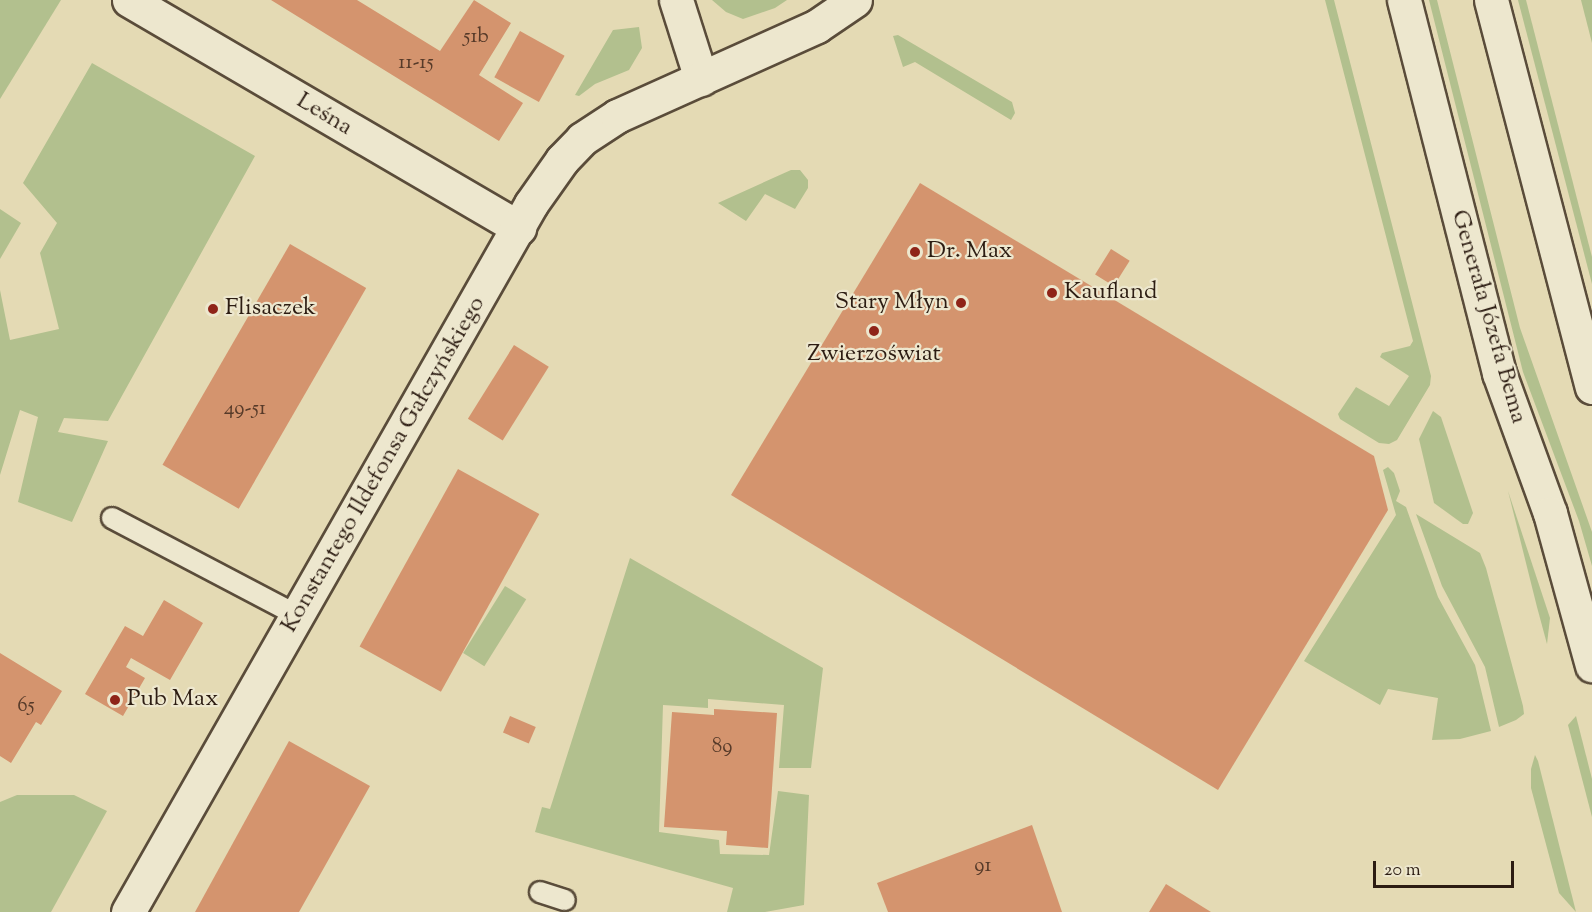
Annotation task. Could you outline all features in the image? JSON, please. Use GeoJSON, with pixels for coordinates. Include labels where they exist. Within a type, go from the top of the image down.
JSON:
{"type":"FeatureCollection","features":[{"type":"Feature","properties":{"kind":"street","name":"Leśna"},"geometry":{"type":"LineString","coordinates":[[129,0],[519,228]]}},
{"type":"Feature","properties":{"kind":"street"},"geometry":{"type":"LineString","coordinates":[[676,0],[701,79]]}},
{"type":"Feature","properties":{"kind":"street","name":"Konstantego Ildefonsa Gałczyńskiego"},"geometry":{"type":"LineString","coordinates":[[128,912],[531,204],[550,176],[582,139],[617,116],[817,26],[855,0]]}},
{"type":"Feature","properties":{"kind":"street","name":"Generała Józefa Bema"},"geometry":{"type":"LineString","coordinates":[[1404,0],[1499,373],[1550,513],[1592,665]]}},
{"type":"Feature","properties":{"kind":"street"},"geometry":{"type":"LineString","coordinates":[[1491,0],[1592,387]]}},
{"type":"Feature","properties":{"kind":"lane"},"geometry":{"type":"LineString","coordinates":[[112,518],[297,615]]}},
{"type":"Feature","properties":{"kind":"lane"},"geometry":{"type":"LineString","coordinates":[[540,892],[565,900]]}},
{"type":"Feature","properties":{"kind":"green space"},"geometry":{"type":"Polygon","coordinates":[[[0,0],[61,0],[0,99],[0,0]]]}},
{"type":"Feature","properties":{"kind":"green space"},"geometry":{"type":"Polygon","coordinates":[[[712,0],[787,0],[775,8],[743,19],[726,12],[712,0]]]}},
{"type":"Feature","properties":{"kind":"green space"},"geometry":{"type":"Polygon","coordinates":[[[1325,0],[1334,0],[1431,376],[1430,385],[1397,440],[1389,444],[1379,443],[1340,419],[1338,414],[1356,387],[1389,406],[1409,376],[1380,357],[1382,353],[1410,346],[1413,341],[1325,0]]]}},
{"type":"Feature","properties":{"kind":"green space"},"geometry":{"type":"Polygon","coordinates":[[[1429,0],[1437,0],[1520,328],[1592,532],[1592,566],[1579,521],[1523,372],[1429,0]]]}},
{"type":"Feature","properties":{"kind":"green space"},"geometry":{"type":"Polygon","coordinates":[[[1518,0],[1526,0],[1592,257],[1592,284],[1518,0]]]}},
{"type":"Feature","properties":{"kind":"green space"},"geometry":{"type":"Polygon","coordinates":[[[1581,0],[1592,0],[1592,43],[1581,0]]]}},
{"type":"Feature","properties":{"kind":"green space"},"geometry":{"type":"Polygon","coordinates":[[[639,27],[642,48],[629,70],[595,84],[579,96],[575,95],[613,30],[639,27]]]}},
{"type":"Feature","properties":{"kind":"green space"},"geometry":{"type":"Polygon","coordinates":[[[898,35],[1012,102],[1015,113],[1011,120],[915,62],[903,67],[893,36],[898,35]]]}},
{"type":"Feature","properties":{"kind":"green space"},"geometry":{"type":"Polygon","coordinates":[[[92,63],[255,156],[108,421],[64,418],[58,432],[108,441],[72,522],[18,502],[38,417],[20,410],[0,475],[0,290],[10,340],[59,329],[40,253],[57,223],[23,183],[92,63]]]}},
{"type":"Feature","properties":{"kind":"green space"},"geometry":{"type":"Polygon","coordinates":[[[791,170],[800,170],[808,180],[808,188],[795,209],[765,194],[746,221],[718,203],[791,170]]]}},
{"type":"Feature","properties":{"kind":"green space"},"geometry":{"type":"Polygon","coordinates":[[[0,209],[21,223],[0,259],[0,209]]]}},
{"type":"Feature","properties":{"kind":"green space"},"geometry":{"type":"Polygon","coordinates":[[[1433,411],[1441,417],[1473,513],[1468,524],[1463,524],[1434,503],[1419,439],[1433,411]]]}},
{"type":"Feature","properties":{"kind":"green space"},"geometry":{"type":"Polygon","coordinates":[[[1388,467],[1394,473],[1400,491],[1396,501],[1406,507],[1438,597],[1475,665],[1491,731],[1460,739],[1432,740],[1438,698],[1388,689],[1380,705],[1304,661],[1396,515],[1383,470],[1388,467]]]}},
{"type":"Feature","properties":{"kind":"green space"},"geometry":{"type":"Polygon","coordinates":[[[1508,491],[1550,618],[1547,644],[1537,607],[1508,491]]]}},
{"type":"Feature","properties":{"kind":"green space"},"geometry":{"type":"Polygon","coordinates":[[[1416,514],[1480,553],[1523,706],[1524,714],[1516,720],[1499,727],[1485,667],[1442,586],[1416,514]]]}},
{"type":"Feature","properties":{"kind":"green space"},"geometry":{"type":"Polygon","coordinates":[[[630,558],[823,668],[811,768],[779,768],[784,705],[708,699],[708,708],[663,705],[659,832],[719,840],[720,854],[769,855],[778,791],[809,795],[804,905],[765,912],[727,912],[733,888],[535,832],[542,807],[550,809],[630,558]]]}},
{"type":"Feature","properties":{"kind":"green space"},"geometry":{"type":"Polygon","coordinates":[[[505,586],[526,599],[484,666],[463,653],[505,586]]]}},
{"type":"Feature","properties":{"kind":"green space"},"geometry":{"type":"Polygon","coordinates":[[[1576,716],[1592,779],[1592,817],[1568,725],[1576,716]]]}},
{"type":"Feature","properties":{"kind":"green space"},"geometry":{"type":"Polygon","coordinates":[[[1535,755],[1576,912],[1559,893],[1531,788],[1531,769],[1535,755]]]}},
{"type":"Feature","properties":{"kind":"green space"},"geometry":{"type":"Polygon","coordinates":[[[17,795],[74,795],[107,811],[51,912],[0,912],[0,802],[17,795]]]}},
{"type":"Feature","properties":{"kind":"building"},"geometry":{"type":"Polygon","coordinates":[[[271,0],[357,0],[440,51],[474,0],[511,23],[479,75],[523,103],[499,141],[271,0]]]}},
{"type":"Feature","properties":{"kind":"building"},"geometry":{"type":"Polygon","coordinates":[[[520,31],[565,56],[539,102],[494,77],[520,31]]]}},
{"type":"Feature","properties":{"kind":"building"},"geometry":{"type":"Polygon","coordinates":[[[920,183],[1374,456],[1388,510],[1218,790],[731,495],[920,183]]]}},
{"type":"Feature","properties":{"kind":"building"},"geometry":{"type":"Polygon","coordinates":[[[290,244],[366,288],[239,509],[163,465],[290,244]]]}},
{"type":"Feature","properties":{"kind":"building"},"geometry":{"type":"Polygon","coordinates":[[[1111,249],[1130,261],[1114,286],[1095,274],[1111,249]]]}},
{"type":"Feature","properties":{"kind":"building"},"geometry":{"type":"Polygon","coordinates":[[[514,345],[549,367],[503,441],[468,419],[514,345]]]}},
{"type":"Feature","properties":{"kind":"building"},"geometry":{"type":"Polygon","coordinates":[[[458,469],[539,514],[441,692],[360,647],[458,469]]]}},
{"type":"Feature","properties":{"kind":"building"},"geometry":{"type":"Polygon","coordinates":[[[164,600],[203,623],[170,680],[131,658],[126,667],[145,678],[123,716],[85,694],[125,626],[143,636],[164,600]]]}},
{"type":"Feature","properties":{"kind":"building"},"geometry":{"type":"Polygon","coordinates":[[[0,653],[62,691],[41,725],[36,722],[11,763],[0,756],[0,653]]]}},
{"type":"Feature","properties":{"kind":"building"},"geometry":{"type":"Polygon","coordinates":[[[714,709],[777,713],[768,848],[726,845],[727,831],[664,827],[672,712],[714,715],[714,709]]]}},
{"type":"Feature","properties":{"kind":"building"},"geometry":{"type":"Polygon","coordinates":[[[510,716],[536,727],[529,744],[503,733],[510,716]]]}},
{"type":"Feature","properties":{"kind":"building"},"geometry":{"type":"Polygon","coordinates":[[[289,741],[370,786],[299,912],[195,912],[289,741]]]}},
{"type":"Feature","properties":{"kind":"building"},"geometry":{"type":"Polygon","coordinates":[[[1032,825],[1062,912],[888,912],[877,883],[1032,825]]]}},
{"type":"Feature","properties":{"kind":"building"},"geometry":{"type":"Polygon","coordinates":[[[1166,884],[1211,912],[1149,912],[1166,884]]]}},
{"type":"Feature","properties":{"kind":"place","name":"Dr. Max"},"geometry":{"type":"Point","coordinates":[915,252]}},
{"type":"Feature","properties":{"kind":"place","name":"Kaufland"},"geometry":{"type":"Point","coordinates":[1052,293]}},
{"type":"Feature","properties":{"kind":"place","name":"Stary Młyn"},"geometry":{"type":"Point","coordinates":[961,303]}},
{"type":"Feature","properties":{"kind":"place","name":"Flisaczek"},"geometry":{"type":"Point","coordinates":[213,309]}},
{"type":"Feature","properties":{"kind":"place","name":"Zwierzoświat"},"geometry":{"type":"Point","coordinates":[874,331]}},
{"type":"Feature","properties":{"kind":"place","name":"Pub Max"},"geometry":{"type":"Point","coordinates":[115,700]}}]}
